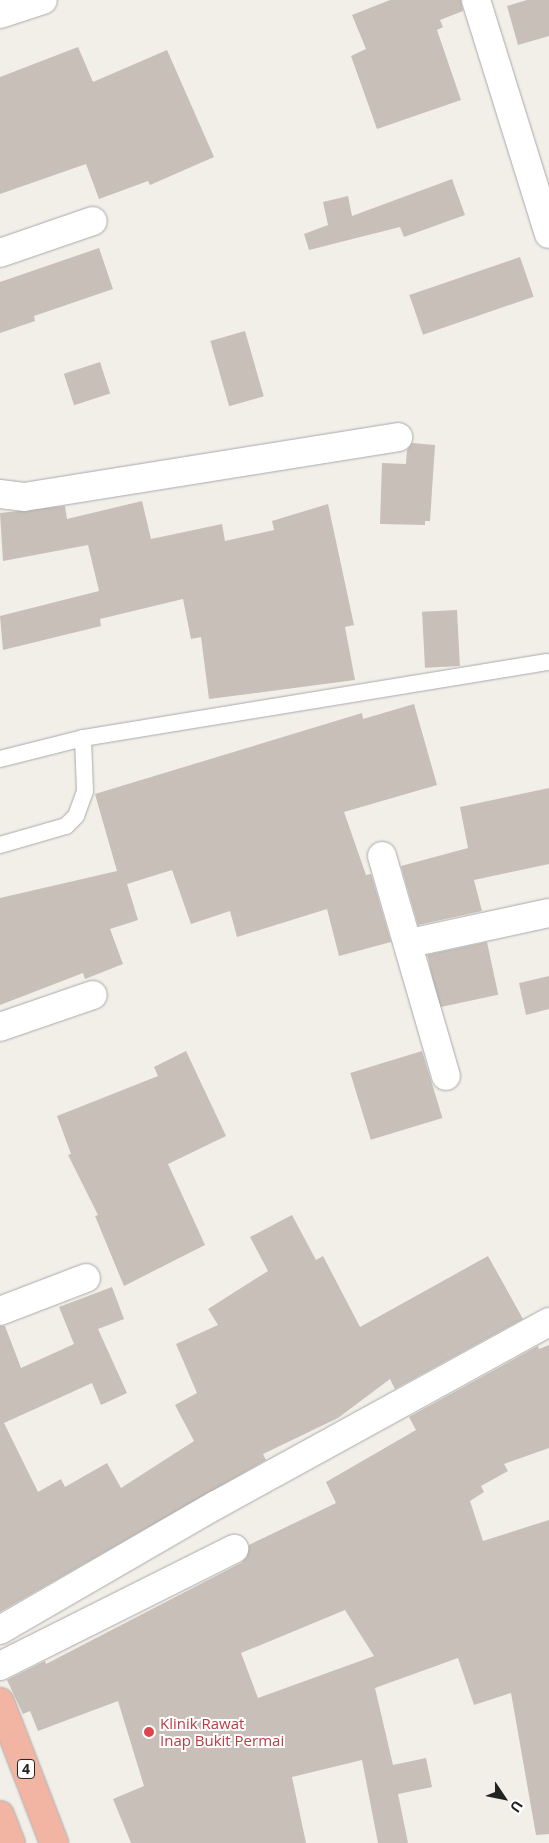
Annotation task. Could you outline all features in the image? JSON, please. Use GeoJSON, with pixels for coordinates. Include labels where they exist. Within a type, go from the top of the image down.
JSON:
{"type":"FeatureCollection","features":[{"type":"Feature","properties":{"kind":"highway","name":"4"},"geometry":{"type":"LineString","coordinates":[[0,1702],[54,1843]]}},
{"type":"Feature","properties":{"kind":"street"},"geometry":{"type":"LineString","coordinates":[[0,14],[43,0]]}},
{"type":"Feature","properties":{"kind":"street"},"geometry":{"type":"LineString","coordinates":[[476,0],[549,234]]}},
{"type":"Feature","properties":{"kind":"street"},"geometry":{"type":"LineString","coordinates":[[0,253],[93,221]]}},
{"type":"Feature","properties":{"kind":"street"},"geometry":{"type":"LineString","coordinates":[[0,494],[24,497],[398,437]]}},
{"type":"Feature","properties":{"kind":"street"},"geometry":{"type":"LineString","coordinates":[[382,856],[410,943],[446,1076]]}},
{"type":"Feature","properties":{"kind":"street"},"geometry":{"type":"LineString","coordinates":[[410,943],[549,913]]}},
{"type":"Feature","properties":{"kind":"street"},"geometry":{"type":"LineString","coordinates":[[0,1027],[93,995]]}},
{"type":"Feature","properties":{"kind":"street"},"geometry":{"type":"LineString","coordinates":[[0,1311],[86,1278]]}},
{"type":"Feature","properties":{"kind":"street"},"geometry":{"type":"LineString","coordinates":[[0,1630],[216,1505],[549,1322]]}},
{"type":"Feature","properties":{"kind":"street"},"geometry":{"type":"LineString","coordinates":[[0,1666],[234,1549]]}},
{"type":"Feature","properties":{"kind":"lane"},"geometry":{"type":"LineString","coordinates":[[0,759],[83,738],[547,662]]}},
{"type":"Feature","properties":{"kind":"lane"},"geometry":{"type":"LineString","coordinates":[[0,845],[66,826],[76,816],[84,791],[83,738]]}},
{"type":"Feature","properties":{"kind":"building"},"geometry":{"type":"Polygon","coordinates":[[[390,0],[461,0],[463,11],[440,20],[443,27],[437,30],[461,100],[377,129],[351,56],[366,49],[352,15],[390,0]]]}},
{"type":"Feature","properties":{"kind":"building"},"geometry":{"type":"Polygon","coordinates":[[[527,0],[549,0],[549,36],[518,45],[507,6],[527,0]]]}},
{"type":"Feature","properties":{"kind":"building"},"geometry":{"type":"Polygon","coordinates":[[[78,47],[93,82],[167,50],[214,157],[150,185],[148,181],[99,199],[86,164],[0,194],[0,77],[78,47]]]}},
{"type":"Feature","properties":{"kind":"building"},"geometry":{"type":"Polygon","coordinates":[[[452,179],[465,215],[404,237],[400,227],[309,250],[304,234],[328,225],[323,202],[348,196],[352,216],[452,179]]]}},
{"type":"Feature","properties":{"kind":"building"},"geometry":{"type":"Polygon","coordinates":[[[99,248],[113,289],[34,316],[35,321],[0,333],[0,282],[99,248]]]}},
{"type":"Feature","properties":{"kind":"building"},"geometry":{"type":"Polygon","coordinates":[[[520,257],[534,297],[423,335],[409,295],[520,257]]]}},
{"type":"Feature","properties":{"kind":"building"},"geometry":{"type":"Polygon","coordinates":[[[245,331],[264,396],[229,406],[210,341],[245,331]]]}},
{"type":"Feature","properties":{"kind":"building"},"geometry":{"type":"Polygon","coordinates":[[[100,362],[110,393],[74,405],[64,374],[100,362]]]}},
{"type":"Feature","properties":{"kind":"building"},"geometry":{"type":"Polygon","coordinates":[[[412,443],[435,445],[430,521],[425,521],[425,525],[380,524],[382,463],[406,464],[407,450],[412,443]]]}},
{"type":"Feature","properties":{"kind":"building"},"geometry":{"type":"Polygon","coordinates":[[[142,501],[151,539],[222,524],[225,541],[274,530],[272,521],[328,504],[354,625],[345,627],[355,680],[209,699],[201,637],[191,639],[183,599],[100,619],[101,626],[3,650],[0,616],[99,591],[88,545],[3,561],[0,513],[65,506],[67,519],[142,501]]]}},
{"type":"Feature","properties":{"kind":"building"},"geometry":{"type":"Polygon","coordinates":[[[457,610],[460,666],[425,668],[422,612],[457,610]]]}},
{"type":"Feature","properties":{"kind":"building"},"geometry":{"type":"Polygon","coordinates":[[[414,704],[437,785],[344,812],[366,875],[371,874],[391,942],[339,956],[327,909],[237,937],[230,911],[191,924],[172,870],[127,884],[138,920],[110,929],[123,964],[85,979],[83,973],[0,1005],[0,898],[117,871],[95,794],[362,713],[363,719],[414,704]]]}},
{"type":"Feature","properties":{"kind":"building"},"geometry":{"type":"Polygon","coordinates":[[[549,788],[549,864],[474,880],[482,911],[418,925],[401,866],[468,848],[460,807],[549,788]]]}},
{"type":"Feature","properties":{"kind":"building"},"geometry":{"type":"Polygon","coordinates":[[[487,942],[498,995],[439,1008],[427,955],[487,942]]]}},
{"type":"Feature","properties":{"kind":"building"},"geometry":{"type":"Polygon","coordinates":[[[549,976],[549,1009],[526,1015],[519,983],[549,976]]]}},
{"type":"Feature","properties":{"kind":"building"},"geometry":{"type":"Polygon","coordinates":[[[186,1051],[226,1136],[168,1164],[205,1245],[124,1286],[95,1216],[98,1215],[68,1155],[71,1154],[57,1116],[158,1076],[154,1067],[186,1051]]]}},
{"type":"Feature","properties":{"kind":"building"},"geometry":{"type":"Polygon","coordinates":[[[422,1051],[442,1118],[371,1140],[350,1073],[422,1051]]]}},
{"type":"Feature","properties":{"kind":"building"},"geometry":{"type":"Polygon","coordinates":[[[292,1215],[316,1260],[323,1256],[360,1327],[488,1256],[523,1319],[395,1389],[390,1379],[338,1418],[263,1454],[266,1460],[0,1612],[0,1326],[5,1326],[21,1368],[74,1344],[59,1307],[112,1287],[124,1319],[98,1329],[127,1393],[101,1405],[92,1383],[4,1423],[38,1492],[61,1479],[65,1487],[107,1463],[121,1488],[194,1441],[175,1405],[197,1393],[176,1344],[218,1325],[208,1309],[268,1271],[250,1237],[292,1215]]]}},
{"type":"Feature","properties":{"kind":"building"},"geometry":{"type":"Polygon","coordinates":[[[549,1345],[549,1448],[504,1464],[508,1471],[481,1486],[484,1492],[470,1501],[483,1541],[549,1520],[549,1834],[536,1835],[511,1693],[474,1705],[458,1658],[375,1688],[393,1765],[426,1758],[432,1787],[398,1794],[408,1843],[378,1843],[362,1760],[292,1777],[306,1843],[131,1843],[113,1799],[144,1786],[118,1701],[38,1731],[30,1711],[23,1714],[7,1680],[45,1661],[46,1664],[241,1563],[247,1557],[249,1545],[336,1503],[326,1482],[416,1430],[409,1417],[538,1346],[539,1349],[549,1345]],[[345,1610],[241,1653],[258,1698],[374,1656],[345,1610]]]}},
{"type":"Feature","properties":{"kind":"place","name":"Klinik Rawat Inap Bukit Permai"},"geometry":{"type":"Point","coordinates":[149,1732]}}]}
